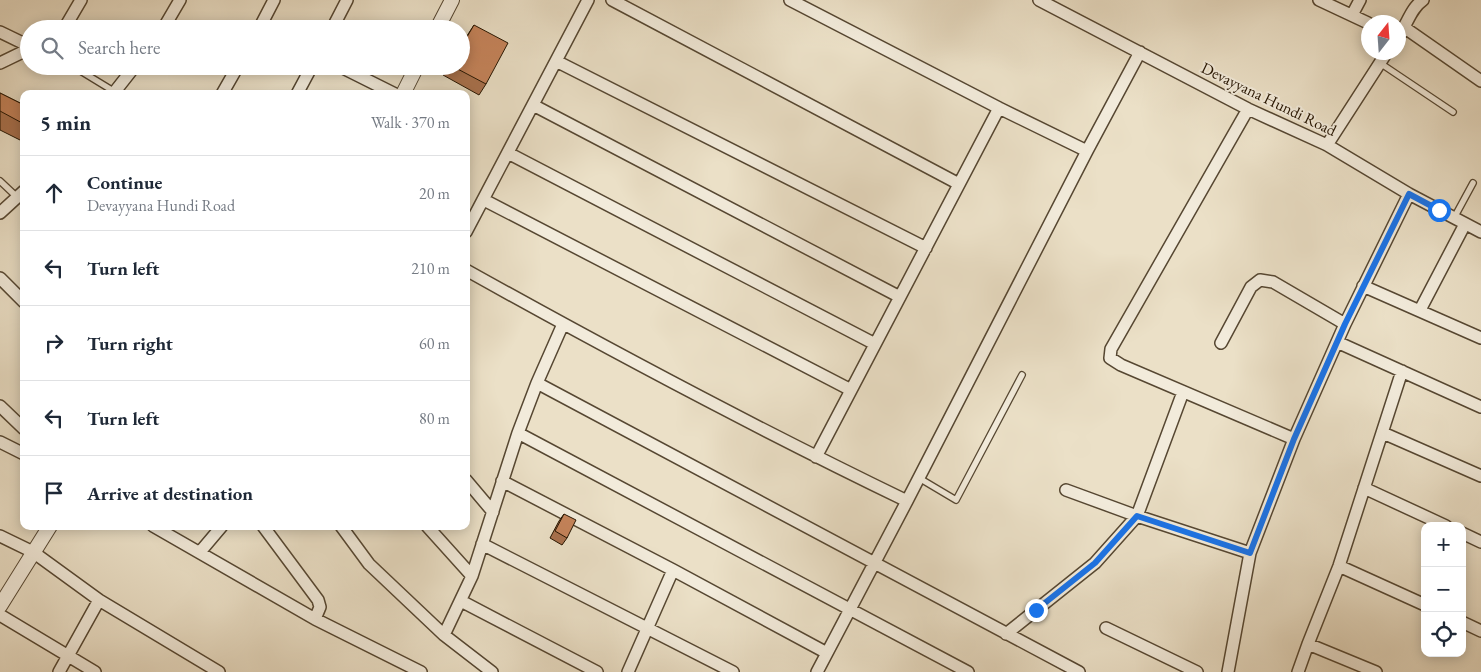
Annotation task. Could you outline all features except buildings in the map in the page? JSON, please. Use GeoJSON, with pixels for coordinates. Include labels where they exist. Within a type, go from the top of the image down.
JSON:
{"type":"FeatureCollection","features":[{"type":"Feature","properties":{"kind":"street"},"geometry":{"type":"LineString","coordinates":[[69,20],[81,0]]}},
{"type":"Feature","properties":{"kind":"street"},"geometry":{"type":"LineString","coordinates":[[168,20],[180,0]]}},
{"type":"Feature","properties":{"kind":"street"},"geometry":{"type":"LineString","coordinates":[[266,20],[274,0]]}},
{"type":"Feature","properties":{"kind":"street"},"geometry":{"type":"LineString","coordinates":[[337,20],[347,0]]}},
{"type":"Feature","properties":{"kind":"street"},"geometry":{"type":"LineString","coordinates":[[442,20],[452,0]]}},
{"type":"Feature","properties":{"kind":"street"},"geometry":{"type":"LineString","coordinates":[[470,225],[588,0]]}},
{"type":"Feature","properties":{"kind":"street"},"geometry":{"type":"LineString","coordinates":[[612,0],[959,184]]}},
{"type":"Feature","properties":{"kind":"street"},"geometry":{"type":"LineString","coordinates":[[790,0],[999,108],[1087,151]]}},
{"type":"Feature","properties":{"kind":"street","name":"Devayyana Hundi Road"},"geometry":{"type":"LineString","coordinates":[[1039,0],[1248,109],[1327,145],[1409,194],[1481,232]]}},
{"type":"Feature","properties":{"kind":"street"},"geometry":{"type":"LineString","coordinates":[[1320,0],[1361,20]]}},
{"type":"Feature","properties":{"kind":"street"},"geometry":{"type":"LineString","coordinates":[[1352,15],[1360,0]]}},
{"type":"Feature","properties":{"kind":"street"},"geometry":{"type":"LineString","coordinates":[[1406,22],[1420,1]]}},
{"type":"Feature","properties":{"kind":"street"},"geometry":{"type":"LineString","coordinates":[[0,32],[20,43]]}},
{"type":"Feature","properties":{"kind":"street"},"geometry":{"type":"LineString","coordinates":[[1406,34],[1481,81]]}},
{"type":"Feature","properties":{"kind":"street"},"geometry":{"type":"LineString","coordinates":[[817,672],[908,501],[1087,151],[1140,52]]}},
{"type":"Feature","properties":{"kind":"street"},"geometry":{"type":"LineString","coordinates":[[0,64],[20,53]]}},
{"type":"Feature","properties":{"kind":"street"},"geometry":{"type":"LineString","coordinates":[[1327,145],[1382,60]]}},
{"type":"Feature","properties":{"kind":"street"},"geometry":{"type":"LineString","coordinates":[[556,61],[926,248]]}},
{"type":"Feature","properties":{"kind":"street"},"geometry":{"type":"LineString","coordinates":[[116,90],[128,75]]}},
{"type":"Feature","properties":{"kind":"street"},"geometry":{"type":"LineString","coordinates":[[224,90],[233,75]]}},
{"type":"Feature","properties":{"kind":"street"},"geometry":{"type":"LineString","coordinates":[[299,90],[307,75]]}},
{"type":"Feature","properties":{"kind":"street"},"geometry":{"type":"LineString","coordinates":[[358,75],[387,90]]}},
{"type":"Feature","properties":{"kind":"street"},"geometry":{"type":"LineString","coordinates":[[405,90],[413,75]]}},
{"type":"Feature","properties":{"kind":"street"},"geometry":{"type":"LineString","coordinates":[[533,105],[900,296]]}},
{"type":"Feature","properties":{"kind":"street"},"geometry":{"type":"LineString","coordinates":[[816,457],[999,108]]}},
{"type":"Feature","properties":{"kind":"street"},"geometry":{"type":"LineString","coordinates":[[1248,109],[1112,349],[1110,358],[1183,392],[1294,439]]}},
{"type":"Feature","properties":{"kind":"street"},"geometry":{"type":"LineString","coordinates":[[508,152],[875,344]]}},
{"type":"Feature","properties":{"kind":"street"},"geometry":{"type":"LineString","coordinates":[[1228,672],[1250,553],[1294,439],[1362,286],[1409,194]]}},
{"type":"Feature","properties":{"kind":"street"},"geometry":{"type":"LineString","coordinates":[[0,213],[20,195]]}},
{"type":"Feature","properties":{"kind":"street"},"geometry":{"type":"LineString","coordinates":[[484,200],[851,390]]}},
{"type":"Feature","properties":{"kind":"street"},"geometry":{"type":"LineString","coordinates":[[1420,310],[1465,224]]}},
{"type":"Feature","properties":{"kind":"street"},"geometry":{"type":"LineString","coordinates":[[470,272],[563,324],[816,457],[908,501]]}},
{"type":"Feature","properties":{"kind":"street"},"geometry":{"type":"LineString","coordinates":[[0,278],[20,298]]}},
{"type":"Feature","properties":{"kind":"street"},"geometry":{"type":"LineString","coordinates":[[1221,343],[1251,286],[1260,280],[1272,282],[1345,324]]}},
{"type":"Feature","properties":{"kind":"street"},"geometry":{"type":"LineString","coordinates":[[1362,286],[1481,338]]}},
{"type":"Feature","properties":{"kind":"street"},"geometry":{"type":"LineString","coordinates":[[444,635],[472,576],[518,433],[537,382],[563,324]]}},
{"type":"Feature","properties":{"kind":"street"},"geometry":{"type":"LineString","coordinates":[[1337,342],[1481,407]]}},
{"type":"Feature","properties":{"kind":"street"},"geometry":{"type":"LineString","coordinates":[[1298,672],[1339,566],[1402,371]]}},
{"type":"Feature","properties":{"kind":"street"},"geometry":{"type":"LineString","coordinates":[[537,382],[1079,672]]}},
{"type":"Feature","properties":{"kind":"street"},"geometry":{"type":"LineString","coordinates":[[1006,634],[1095,563],[1137,516],[1183,392]]}},
{"type":"Feature","properties":{"kind":"street"},"geometry":{"type":"LineString","coordinates":[[0,406],[20,425]]}},
{"type":"Feature","properties":{"kind":"street"},"geometry":{"type":"LineString","coordinates":[[518,433],[968,672]]}},
{"type":"Feature","properties":{"kind":"street"},"geometry":{"type":"LineString","coordinates":[[1383,433],[1481,476]]}},
{"type":"Feature","properties":{"kind":"street"},"geometry":{"type":"LineString","coordinates":[[0,442],[20,452]]}},
{"type":"Feature","properties":{"kind":"street"},"geometry":{"type":"LineString","coordinates":[[502,481],[827,653]]}},
{"type":"Feature","properties":{"kind":"street"},"geometry":{"type":"LineString","coordinates":[[470,485],[493,512]]}},
{"type":"Feature","properties":{"kind":"street"},"geometry":{"type":"LineString","coordinates":[[1364,488],[1437,522]]}},
{"type":"Feature","properties":{"kind":"street"},"geometry":{"type":"LineString","coordinates":[[1066,490],[1137,516],[1250,553]]}},
{"type":"Feature","properties":{"kind":"street"},"geometry":{"type":"LineString","coordinates":[[0,606],[47,530]]}},
{"type":"Feature","properties":{"kind":"street"},"geometry":{"type":"LineString","coordinates":[[160,530],[315,619],[421,672]]}},
{"type":"Feature","properties":{"kind":"street"},"geometry":{"type":"LineString","coordinates":[[200,552],[219,530]]}},
{"type":"Feature","properties":{"kind":"street"},"geometry":{"type":"LineString","coordinates":[[266,530],[318,600],[320,607],[315,619]]}},
{"type":"Feature","properties":{"kind":"street"},"geometry":{"type":"LineString","coordinates":[[344,530],[369,564],[444,635],[491,671]]}},
{"type":"Feature","properties":{"kind":"street"},"geometry":{"type":"LineString","coordinates":[[431,530],[472,576]]}},
{"type":"Feature","properties":{"kind":"street"},"geometry":{"type":"LineString","coordinates":[[1466,535],[1481,542]]}},
{"type":"Feature","properties":{"kind":"street"},"geometry":{"type":"LineString","coordinates":[[0,536],[33,552],[99,600],[219,672]]}},
{"type":"Feature","properties":{"kind":"street"},"geometry":{"type":"LineString","coordinates":[[482,544],[733,672]]}},
{"type":"Feature","properties":{"kind":"street"},"geometry":{"type":"LineString","coordinates":[[1339,566],[1421,603]]}},
{"type":"Feature","properties":{"kind":"street"},"geometry":{"type":"LineString","coordinates":[[628,672],[673,570]]}},
{"type":"Feature","properties":{"kind":"street"},"geometry":{"type":"LineString","coordinates":[[59,672],[99,600]]}},
{"type":"Feature","properties":{"kind":"street"},"geometry":{"type":"LineString","coordinates":[[461,601],[597,672]]}},
{"type":"Feature","properties":{"kind":"street"},"geometry":{"type":"LineString","coordinates":[[0,615],[95,672]]}},
{"type":"Feature","properties":{"kind":"street"},"geometry":{"type":"LineString","coordinates":[[1466,624],[1481,631]]}},
{"type":"Feature","properties":{"kind":"street"},"geometry":{"type":"LineString","coordinates":[[1106,628],[1197,672]]}},
{"type":"Feature","properties":{"kind":"street"},"geometry":{"type":"LineString","coordinates":[[1308,644],[1376,672]]}},
{"type":"Feature","properties":{"kind":"lane"},"geometry":{"type":"LineString","coordinates":[[1380,63],[1453,112]]}},
{"type":"Feature","properties":{"kind":"lane"},"geometry":{"type":"LineString","coordinates":[[87,75],[109,90]]}},
{"type":"Feature","properties":{"kind":"lane"},"geometry":{"type":"LineString","coordinates":[[0,181],[20,193]]}},
{"type":"Feature","properties":{"kind":"lane"},"geometry":{"type":"LineString","coordinates":[[1454,218],[1473,183]]}},
{"type":"Feature","properties":{"kind":"lane"},"geometry":{"type":"LineString","coordinates":[[919,478],[956,500],[1022,376]]}},
{"type":"Feature","properties":{"kind":"route"},"geometry":{"type":"LineString","coordinates":[[1036,610],[1095,563],[1137,516],[1250,553],[1294,439],[1362,286],[1409,194],[1439,210]]}}]}
